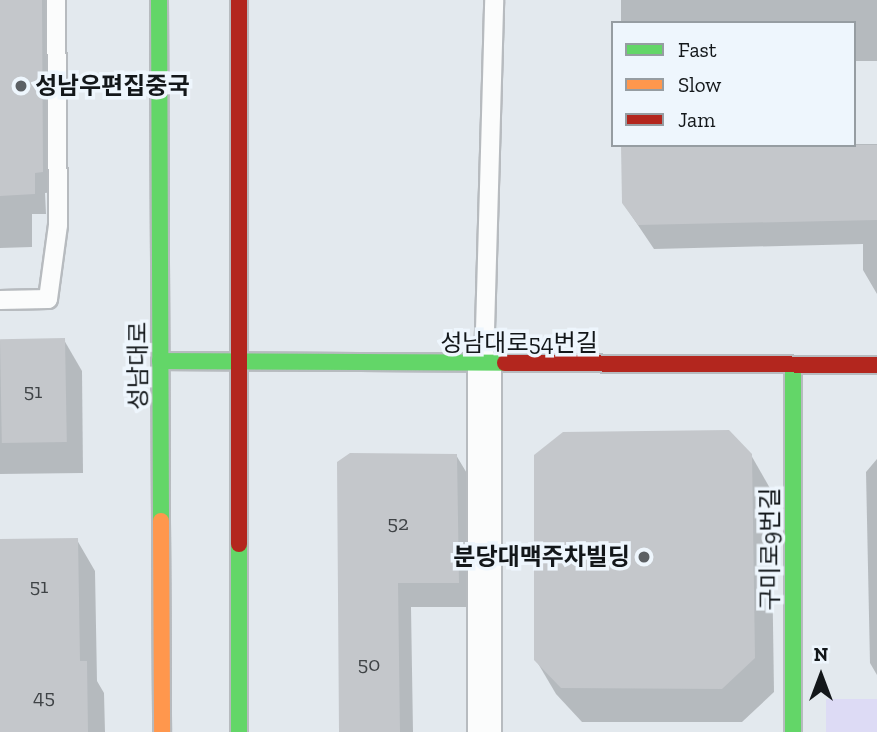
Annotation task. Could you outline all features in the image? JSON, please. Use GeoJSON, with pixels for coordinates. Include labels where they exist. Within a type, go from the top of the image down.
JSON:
{"type":"FeatureCollection","features":[{"type":"Feature","properties":{"kind":"main road","name":"성남대로"},"geometry":{"type":"LineString","coordinates":[[159,0],[162,732]]}},
{"type":"Feature","properties":{"kind":"main road"},"geometry":{"type":"LineString","coordinates":[[239,0],[239,732]]}},
{"type":"Feature","properties":{"kind":"main road","name":"성남대로54번길"},"geometry":{"type":"LineString","coordinates":[[160,361],[484,366],[877,365]]}},
{"type":"Feature","properties":{"kind":"main road","name":"구미로9번길"},"geometry":{"type":"LineString","coordinates":[[793,366],[793,732]]}},
{"type":"Feature","properties":{"kind":"street"},"geometry":{"type":"LineString","coordinates":[[484,366],[484,732]]}},
{"type":"Feature","properties":{"kind":"lane"},"geometry":{"type":"LineString","coordinates":[[0,300],[48,299],[58,225],[56,0]]}},
{"type":"Feature","properties":{"kind":"lane"},"geometry":{"type":"LineString","coordinates":[[484,366],[494,0]]}},
{"type":"Feature","properties":{"kind":"shaded area"},"geometry":{"type":"Polygon","coordinates":[[[826,699],[877,699],[877,732],[826,732],[826,699]]]}},
{"type":"Feature","properties":{"kind":"building","name":"성남우편집중국"},"geometry":{"type":"Polygon","coordinates":[[[0,0],[42,0],[43,172],[35,173],[35,194],[0,196],[0,0]]]}},
{"type":"Feature","properties":{"kind":"building"},"geometry":{"type":"Polygon","coordinates":[[[877,145],[877,220],[638,225],[622,203],[621,147],[877,145]]]}},
{"type":"Feature","properties":{"kind":"building"},"geometry":{"type":"Polygon","coordinates":[[[65,338],[67,442],[2,443],[0,339],[65,338]]]}},
{"type":"Feature","properties":{"kind":"building","name":"분당대맥주차빌딩"},"geometry":{"type":"Polygon","coordinates":[[[729,430],[752,454],[755,658],[722,689],[561,688],[534,660],[534,455],[563,432],[729,430]]]}},
{"type":"Feature","properties":{"kind":"building"},"geometry":{"type":"Polygon","coordinates":[[[350,453],[457,454],[459,583],[398,583],[400,732],[339,732],[337,462],[350,453]]]}},
{"type":"Feature","properties":{"kind":"building"},"geometry":{"type":"Polygon","coordinates":[[[78,538],[80,661],[87,661],[88,732],[0,732],[0,539],[78,538]]]}},
{"type":"Feature","properties":{"kind":"traffic: fast"},"geometry":{"type":"LineString","coordinates":[[159,0],[161,521]]}},
{"type":"Feature","properties":{"kind":"traffic: fast"},"geometry":{"type":"LineString","coordinates":[[160,361],[505,363]]}},
{"type":"Feature","properties":{"kind":"traffic: fast"},"geometry":{"type":"LineString","coordinates":[[793,366],[793,732]]}},
{"type":"Feature","properties":{"kind":"traffic: fast"},"geometry":{"type":"LineString","coordinates":[[239,544],[239,732]]}},
{"type":"Feature","properties":{"kind":"traffic: slow"},"geometry":{"type":"LineString","coordinates":[[161,521],[162,732]]}},
{"type":"Feature","properties":{"kind":"traffic: jam"},"geometry":{"type":"LineString","coordinates":[[239,0],[239,544]]}},
{"type":"Feature","properties":{"kind":"traffic: jam"},"geometry":{"type":"LineString","coordinates":[[505,363],[877,365]]}},
{"type":"Feature","properties":{"kind":"place","name":"성남우편집중국"},"geometry":{"type":"Point","coordinates":[21,86]}},
{"type":"Feature","properties":{"kind":"place","name":"분당대맥주차빌딩"},"geometry":{"type":"Point","coordinates":[644,557]}}]}
